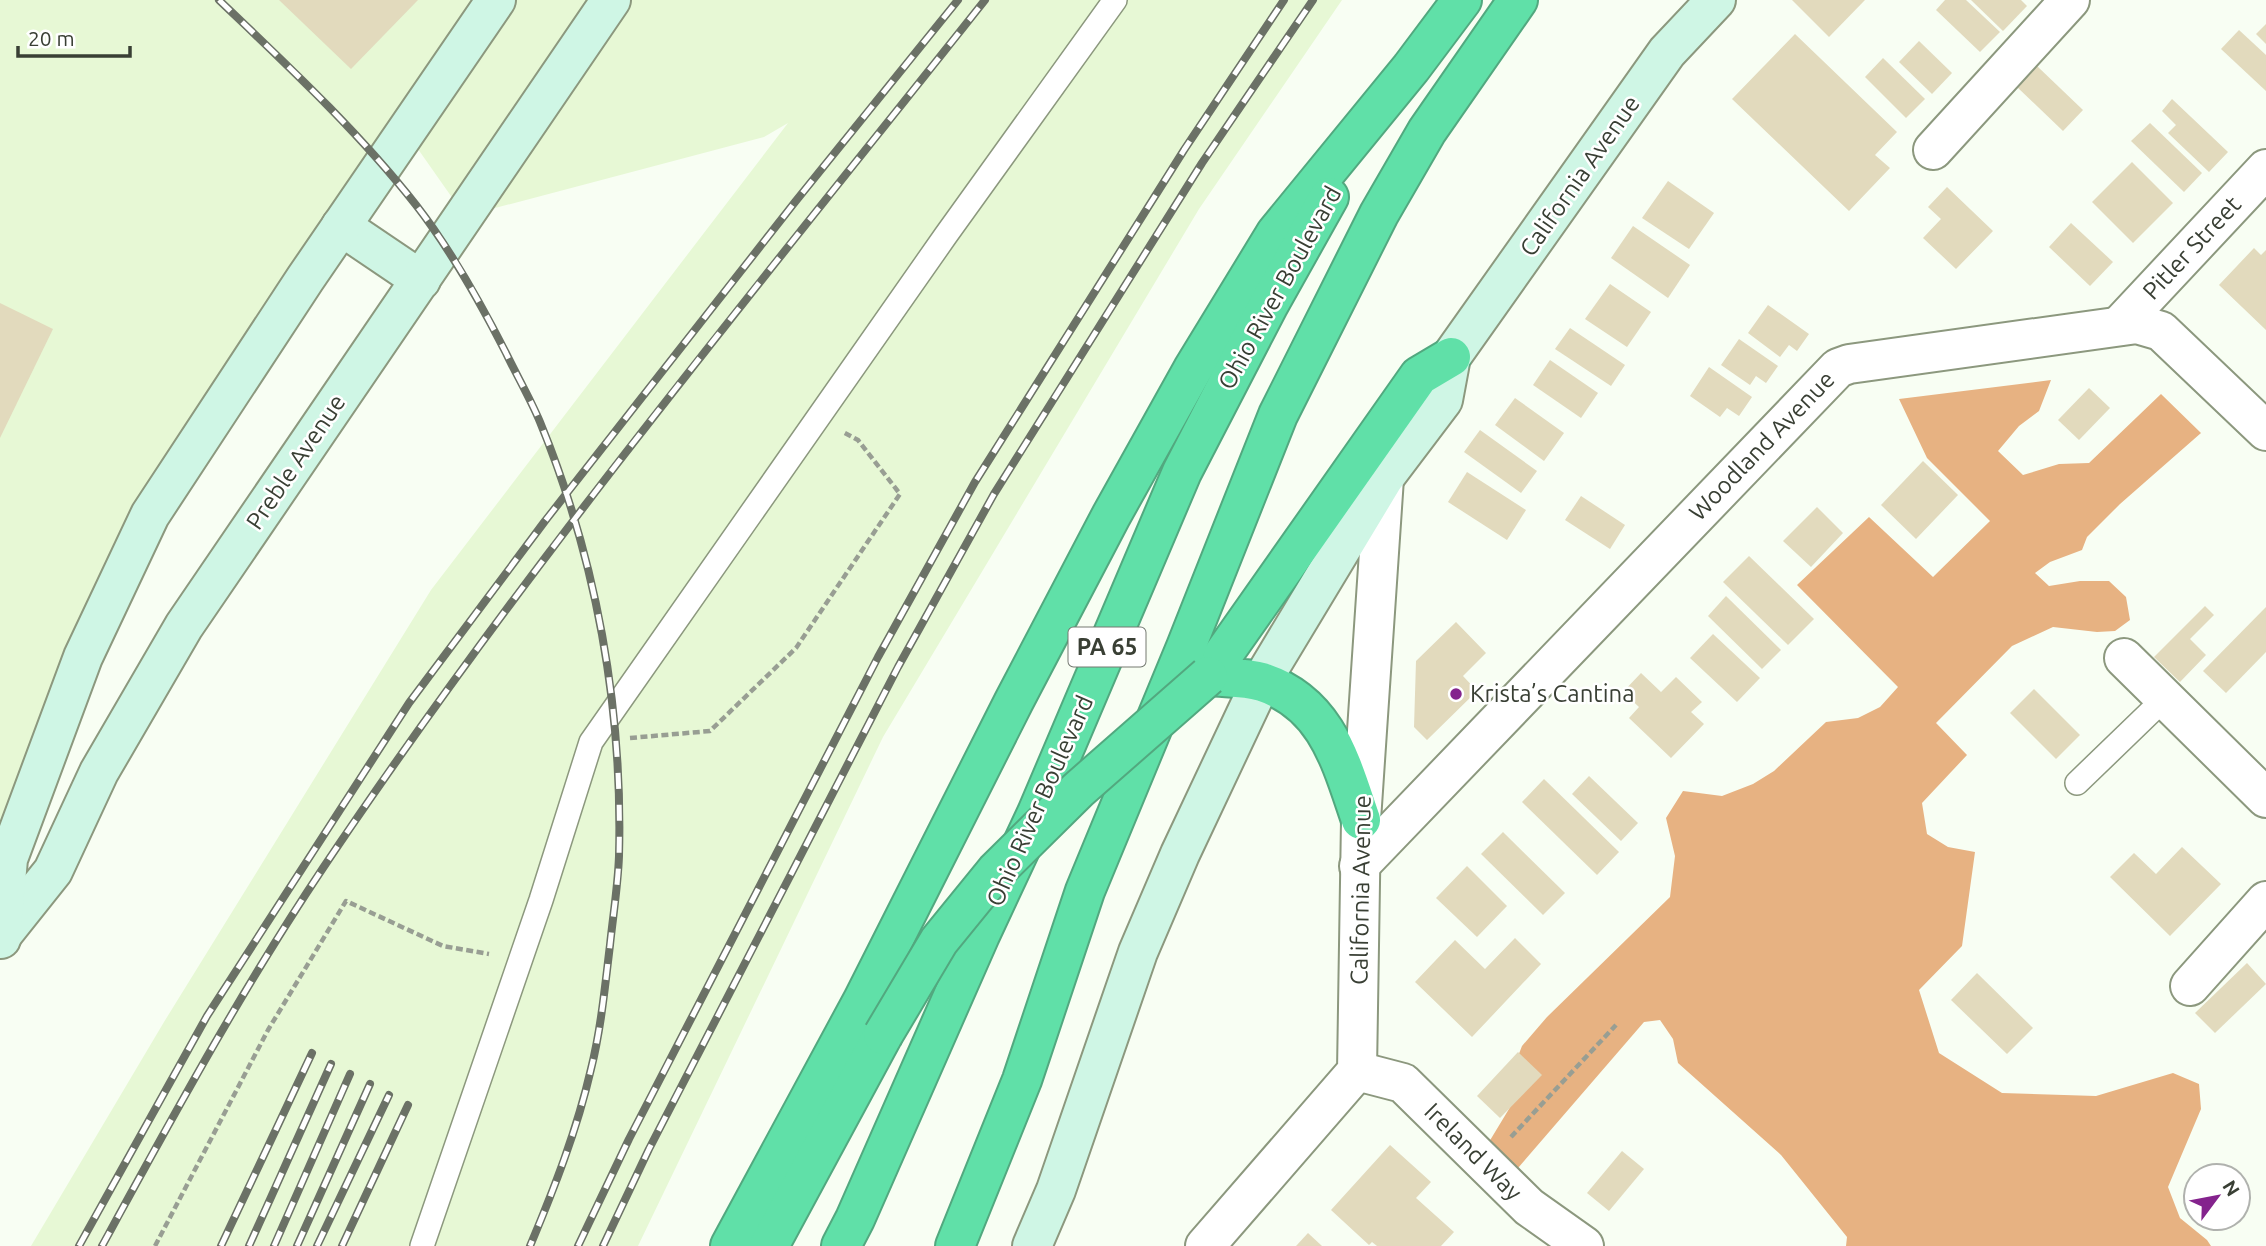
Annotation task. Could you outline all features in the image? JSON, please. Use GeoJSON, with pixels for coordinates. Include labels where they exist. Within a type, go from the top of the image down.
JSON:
{"type":"FeatureCollection","features":[{"type":"Feature","properties":{"kind":"highway","name":"PA 65"},"geometry":{"type":"LineString","coordinates":[[1411,68],[1462,0]]}},
{"type":"Feature","properties":{"kind":"highway","name":"PA 65"},"geometry":{"type":"LineString","coordinates":[[926,1246],[1011,1063],[1085,891],[1278,415],[1373,226],[1427,131],[1518,0]]}},
{"type":"Feature","properties":{"kind":"highway"},"geometry":{"type":"LineString","coordinates":[[730,1246],[863,1000],[1111,516],[1193,369],[1276,233],[1411,68]]}},
{"type":"Feature","properties":{"kind":"highway","name":"Ohio River Boulevard"},"geometry":{"type":"LineString","coordinates":[[841,1246],[861,1207],[980,935],[1037,813],[1182,472],[1321,210],[1370,127],[1411,68]]}},
{"type":"Feature","properties":{"kind":"highway"},"geometry":{"type":"LineString","coordinates":[[769,1246],[883,1035],[939,941],[996,871],[1078,790],[1232,672],[1419,376],[1451,357]]}},
{"type":"Feature","properties":{"kind":"highway"},"geometry":{"type":"LineString","coordinates":[[1232,672],[1291,696],[1314,714],[1337,751],[1361,820]]}},
{"type":"Feature","properties":{"kind":"highway"},"geometry":{"type":"LineString","coordinates":[[955,1246],[1023,1080],[1085,891]]}},
{"type":"Feature","properties":{"kind":"street","name":"Preble Avenue"},"geometry":{"type":"LineString","coordinates":[[1,936],[8,859],[83,657],[150,515],[341,226],[496,0]]}},
{"type":"Feature","properties":{"kind":"street","name":"Preble Avenue"},"geometry":{"type":"LineString","coordinates":[[1,936],[53,871],[99,772],[184,626],[611,0]]}},
{"type":"Feature","properties":{"kind":"street","name":"California Avenue"},"geometry":{"type":"LineString","coordinates":[[1451,357],[1667,52],[1716,0]]}},
{"type":"Feature","properties":{"kind":"street"},"geometry":{"type":"LineString","coordinates":[[1933,150],[2070,0]]}},
{"type":"Feature","properties":{"kind":"street","name":"Pitler Street"},"geometry":{"type":"LineString","coordinates":[[2119,326],[2266,169]]}},
{"type":"Feature","properties":{"kind":"street"},"geometry":{"type":"LineString","coordinates":[[341,226],[421,280]]}},
{"type":"Feature","properties":{"kind":"street","name":"Woodland Avenue"},"geometry":{"type":"LineString","coordinates":[[1359,866],[1838,368],[1849,364],[2137,324],[2161,331],[2266,431]]}},
{"type":"Feature","properties":{"kind":"street"},"geometry":{"type":"LineString","coordinates":[[1032,1246],[1056,1189],[1138,953],[1180,854],[1232,672],[1443,400],[1451,357]]}},
{"type":"Feature","properties":{"kind":"street","name":"California Avenue"},"geometry":{"type":"LineString","coordinates":[[1357,1071],[1361,820],[1384,478]]}},
{"type":"Feature","properties":{"kind":"street"},"geometry":{"type":"LineString","coordinates":[[2124,658],[2266,799]]}},
{"type":"Feature","properties":{"kind":"street"},"geometry":{"type":"LineString","coordinates":[[2190,986],[2264,906]]}},
{"type":"Feature","properties":{"kind":"street"},"geometry":{"type":"LineString","coordinates":[[1205,1246],[1357,1071]]}},
{"type":"Feature","properties":{"kind":"street","name":"Ireland Way"},"geometry":{"type":"LineString","coordinates":[[1357,1071],[1403,1083],[1529,1207],[1584,1246]]}},
{"type":"Feature","properties":{"kind":"lane"},"geometry":{"type":"LineString","coordinates":[[422,1246],[528,940],[591,742],[1115,0]]}},
{"type":"Feature","properties":{"kind":"lane"},"geometry":{"type":"LineString","coordinates":[[2077,783],[2165,698]]}},
{"type":"Feature","properties":{"kind":"path"},"geometry":{"type":"LineString","coordinates":[[591,742],[710,731],[796,648],[900,494],[858,440],[818,419]]}},
{"type":"Feature","properties":{"kind":"path"},"geometry":{"type":"LineString","coordinates":[[155,1246],[268,1030],[346,901],[443,946],[490,954],[528,940]]}},
{"type":"Feature","properties":{"kind":"path"},"geometry":{"type":"LineString","coordinates":[[1485,1164],[1616,1025]]}},
{"type":"Feature","properties":{"kind":"shaded area"},"geometry":{"type":"Polygon","coordinates":[[[0,0],[1342,0],[1199,209],[883,737],[638,1246],[31,1246],[164,1022],[431,590],[788,123],[764,137],[465,216],[406,132],[83,657],[0,941],[0,0]]]}},
{"type":"Feature","properties":{"kind":"shaded area"},"geometry":{"type":"Polygon","coordinates":[[[2051,380],[2039,411],[2019,426],[1998,451],[2023,475],[2059,464],[2089,463],[2161,394],[2201,433],[2120,504],[2087,537],[2082,550],[2050,562],[2035,573],[2049,586],[2080,581],[2109,581],[2126,597],[2130,620],[2115,631],[2097,632],[2053,627],[2012,646],[1936,723],[1967,755],[1922,803],[1927,834],[1948,847],[1975,852],[1962,946],[1919,990],[1939,1053],[2002,1093],[2096,1096],[2173,1073],[2199,1084],[2201,1109],[2168,1187],[2182,1220],[2182,1232],[2197,1232],[2211,1246],[1846,1246],[1847,1237],[1781,1155],[1678,1063],[1673,1039],[1660,1020],[1644,1022],[1518,1168],[1489,1142],[1512,1104],[1513,1069],[1522,1046],[1547,1017],[1670,897],[1675,856],[1666,818],[1683,791],[1722,796],[1753,784],[1774,771],[1826,722],[1858,718],[1880,707],[1898,687],[1797,585],[1869,517],[1933,577],[1990,521],[1927,458],[1899,399],[2051,380]]]}},
{"type":"Feature","properties":{"kind":"building"},"geometry":{"type":"Polygon","coordinates":[[[279,0],[418,0],[351,69],[279,0]]]}},
{"type":"Feature","properties":{"kind":"building"},"geometry":{"type":"Polygon","coordinates":[[[1792,0],[1865,0],[1829,37],[1792,0]]]}},
{"type":"Feature","properties":{"kind":"building"},"geometry":{"type":"Polygon","coordinates":[[[1945,0],[1966,0],[2000,32],[1980,52],[1936,10],[1945,0]]]}},
{"type":"Feature","properties":{"kind":"building"},"geometry":{"type":"Polygon","coordinates":[[[1971,0],[2021,0],[2027,6],[2003,31],[1971,0]]]}},
{"type":"Feature","properties":{"kind":"building"},"geometry":{"type":"Polygon","coordinates":[[[2266,24],[2266,44],[2256,34],[2266,24]]]}},
{"type":"Feature","properties":{"kind":"building"},"geometry":{"type":"Polygon","coordinates":[[[2239,30],[2266,55],[2266,91],[2221,49],[2239,30]]]}},
{"type":"Feature","properties":{"kind":"building"},"geometry":{"type":"Polygon","coordinates":[[[1795,34],[1897,132],[1875,155],[1890,168],[1849,211],[1732,99],[1795,34]]]}},
{"type":"Feature","properties":{"kind":"building"},"geometry":{"type":"Polygon","coordinates":[[[1919,41],[1952,73],[1932,94],[1899,62],[1919,41]]]}},
{"type":"Feature","properties":{"kind":"building"},"geometry":{"type":"Polygon","coordinates":[[[1883,58],[1925,99],[1906,118],[1865,77],[1883,58]]]}},
{"type":"Feature","properties":{"kind":"building"},"geometry":{"type":"Polygon","coordinates":[[[2037,66],[2083,110],[2063,131],[2017,87],[2037,66]]]}},
{"type":"Feature","properties":{"kind":"building"},"geometry":{"type":"Polygon","coordinates":[[[2172,99],[2228,152],[2209,172],[2168,133],[2176,125],[2162,111],[2172,99]]]}},
{"type":"Feature","properties":{"kind":"building"},"geometry":{"type":"Polygon","coordinates":[[[2150,123],[2202,173],[2184,192],[2131,141],[2150,123]]]}},
{"type":"Feature","properties":{"kind":"building"},"geometry":{"type":"Polygon","coordinates":[[[2132,162],[2173,203],[2133,243],[2092,202],[2132,162]]]}},
{"type":"Feature","properties":{"kind":"building"},"geometry":{"type":"Polygon","coordinates":[[[1668,181],[1714,213],[1689,249],[1642,218],[1668,181]]]}},
{"type":"Feature","properties":{"kind":"building"},"geometry":{"type":"Polygon","coordinates":[[[1947,187],[1993,231],[1956,269],[1923,238],[1941,219],[1928,207],[1947,187]]]}},
{"type":"Feature","properties":{"kind":"building"},"geometry":{"type":"Polygon","coordinates":[[[2071,223],[2113,262],[2090,286],[2049,247],[2071,223]]]}},
{"type":"Feature","properties":{"kind":"building"},"geometry":{"type":"Polygon","coordinates":[[[1633,226],[1690,265],[1668,298],[1611,258],[1633,226]]]}},
{"type":"Feature","properties":{"kind":"building"},"geometry":{"type":"Polygon","coordinates":[[[2254,248],[2261,255],[2266,250],[2266,330],[2219,285],[2254,248]]]}},
{"type":"Feature","properties":{"kind":"building"},"geometry":{"type":"Polygon","coordinates":[[[1610,284],[1651,312],[1627,347],[1585,319],[1610,284]]]}},
{"type":"Feature","properties":{"kind":"building"},"geometry":{"type":"Polygon","coordinates":[[[0,303],[53,329],[0,438],[0,303]]]}},
{"type":"Feature","properties":{"kind":"building"},"geometry":{"type":"Polygon","coordinates":[[[1768,305],[1809,334],[1797,351],[1789,345],[1780,357],[1748,333],[1768,305]]]}},
{"type":"Feature","properties":{"kind":"building"},"geometry":{"type":"Polygon","coordinates":[[[1570,328],[1625,365],[1611,386],[1555,349],[1570,328]]]}},
{"type":"Feature","properties":{"kind":"building"},"geometry":{"type":"Polygon","coordinates":[[[1739,339],[1778,366],[1766,383],[1756,376],[1750,385],[1721,365],[1739,339]]]}},
{"type":"Feature","properties":{"kind":"building"},"geometry":{"type":"Polygon","coordinates":[[[1550,360],[1598,393],[1581,418],[1533,385],[1550,360]]]}},
{"type":"Feature","properties":{"kind":"building"},"geometry":{"type":"Polygon","coordinates":[[[1709,367],[1752,397],[1739,416],[1727,408],[1720,417],[1690,396],[1709,367]]]}},
{"type":"Feature","properties":{"kind":"building"},"geometry":{"type":"Polygon","coordinates":[[[2089,388],[2110,408],[2079,440],[2058,420],[2089,388]]]}},
{"type":"Feature","properties":{"kind":"building"},"geometry":{"type":"Polygon","coordinates":[[[1515,398],[1564,433],[1544,461],[1495,425],[1515,398]]]}},
{"type":"Feature","properties":{"kind":"building"},"geometry":{"type":"Polygon","coordinates":[[[1480,430],[1537,471],[1521,493],[1464,452],[1480,430]]]}},
{"type":"Feature","properties":{"kind":"building"},"geometry":{"type":"Polygon","coordinates":[[[1923,461],[1958,495],[1916,539],[1881,505],[1923,461]]]}},
{"type":"Feature","properties":{"kind":"building"},"geometry":{"type":"Polygon","coordinates":[[[1467,472],[1526,510],[1507,540],[1448,502],[1467,472]]]}},
{"type":"Feature","properties":{"kind":"building"},"geometry":{"type":"Polygon","coordinates":[[[1581,496],[1625,525],[1610,549],[1565,520],[1581,496]]]}},
{"type":"Feature","properties":{"kind":"building"},"geometry":{"type":"Polygon","coordinates":[[[1817,507],[1843,533],[1811,567],[1783,541],[1817,507]]]}},
{"type":"Feature","properties":{"kind":"building"},"geometry":{"type":"Polygon","coordinates":[[[1749,556],[1814,619],[1788,645],[1723,582],[1749,556]]]}},
{"type":"Feature","properties":{"kind":"building"},"geometry":{"type":"Polygon","coordinates":[[[1726,596],[1781,650],[1762,669],[1708,616],[1726,596]]]}},
{"type":"Feature","properties":{"kind":"building"},"geometry":{"type":"Polygon","coordinates":[[[2205,606],[2214,615],[2190,639],[2206,655],[2180,682],[2154,657],[2205,606]]]}},
{"type":"Feature","properties":{"kind":"building"},"geometry":{"type":"Polygon","coordinates":[[[2266,607],[2266,652],[2226,693],[2203,671],[2266,607]]]}},
{"type":"Feature","properties":{"kind":"building"},"geometry":{"type":"Polygon","coordinates":[[[1456,622],[1486,653],[1463,676],[1477,691],[1427,740],[1414,727],[1416,661],[1456,622]]]}},
{"type":"Feature","properties":{"kind":"building"},"geometry":{"type":"Polygon","coordinates":[[[1713,634],[1760,678],[1737,702],[1690,658],[1713,634]]]}},
{"type":"Feature","properties":{"kind":"building"},"geometry":{"type":"Polygon","coordinates":[[[1641,673],[1661,692],[1676,677],[1702,702],[1691,712],[1704,724],[1671,758],[1629,718],[1639,707],[1623,692],[1641,673]]]}},
{"type":"Feature","properties":{"kind":"building"},"geometry":{"type":"Polygon","coordinates":[[[2034,689],[2080,735],[2056,759],[2010,713],[2034,689]]]}},
{"type":"Feature","properties":{"kind":"building"},"geometry":{"type":"Polygon","coordinates":[[[1589,776],[1638,823],[1621,841],[1572,794],[1589,776]]]}},
{"type":"Feature","properties":{"kind":"building"},"geometry":{"type":"Polygon","coordinates":[[[1544,779],[1619,852],[1597,875],[1522,802],[1544,779]]]}},
{"type":"Feature","properties":{"kind":"building"},"geometry":{"type":"Polygon","coordinates":[[[1503,832],[1565,893],[1543,915],[1481,854],[1503,832]]]}},
{"type":"Feature","properties":{"kind":"building"},"geometry":{"type":"Polygon","coordinates":[[[2182,847],[2221,884],[2170,936],[2110,877],[2134,853],[2156,874],[2182,847]]]}},
{"type":"Feature","properties":{"kind":"building"},"geometry":{"type":"Polygon","coordinates":[[[1467,866],[1507,906],[1477,937],[1436,898],[1467,866]]]}},
{"type":"Feature","properties":{"kind":"building"},"geometry":{"type":"Polygon","coordinates":[[[1515,938],[1541,964],[1472,1037],[1415,982],[1455,940],[1485,969],[1515,938]]]}},
{"type":"Feature","properties":{"kind":"building"},"geometry":{"type":"Polygon","coordinates":[[[2247,963],[2266,984],[2215,1033],[2195,1013],[2247,963]]]}},
{"type":"Feature","properties":{"kind":"building"},"geometry":{"type":"Polygon","coordinates":[[[1977,973],[2033,1028],[2007,1054],[1951,1000],[1977,973]]]}},
{"type":"Feature","properties":{"kind":"building"},"geometry":{"type":"Polygon","coordinates":[[[1518,1052],[1542,1075],[1500,1118],[1477,1096],[1518,1052]]]}},
{"type":"Feature","properties":{"kind":"building"},"geometry":{"type":"Polygon","coordinates":[[[1390,1145],[1431,1182],[1416,1198],[1454,1232],[1441,1246],[1377,1246],[1372,1242],[1369,1245],[1331,1210],[1390,1145]]]}},
{"type":"Feature","properties":{"kind":"building"},"geometry":{"type":"Polygon","coordinates":[[[1622,1151],[1644,1169],[1609,1211],[1587,1193],[1622,1151]]]}},
{"type":"Feature","properties":{"kind":"building"},"geometry":{"type":"Polygon","coordinates":[[[1308,1233],[1322,1246],[1296,1246],[1308,1233]]]}},
{"type":"Feature","properties":{"kind":"railway"},"geometry":{"type":"LineString","coordinates":[[219,0],[370,150],[416,205],[453,258],[496,334],[540,422],[577,526],[591,580],[611,690],[616,745],[619,800],[618,878],[602,1007],[591,1069],[564,1159],[530,1246]]}},
{"type":"Feature","properties":{"kind":"railway"},"geometry":{"type":"LineString","coordinates":[[79,1246],[207,1016],[409,703],[545,521],[795,202],[958,0]]}},
{"type":"Feature","properties":{"kind":"railway"},"geometry":{"type":"LineString","coordinates":[[102,1246],[181,1102],[264,960],[400,755],[645,427],[985,0]]}},
{"type":"Feature","properties":{"kind":"railway"},"geometry":{"type":"LineString","coordinates":[[578,1246],[629,1139],[878,657],[975,482],[1184,150],[1284,0]]}},
{"type":"Feature","properties":{"kind":"railway"},"geometry":{"type":"LineString","coordinates":[[603,1246],[649,1149],[898,667],[994,494],[1202,163],[1313,0]]}},
{"type":"Feature","properties":{"kind":"railway"},"geometry":{"type":"LineString","coordinates":[[221,1246],[312,1053]]}},
{"type":"Feature","properties":{"kind":"railway"},"geometry":{"type":"LineString","coordinates":[[249,1246],[331,1064]]}},
{"type":"Feature","properties":{"kind":"railway"},"geometry":{"type":"LineString","coordinates":[[274,1246],[350,1074]]}},
{"type":"Feature","properties":{"kind":"railway"},"geometry":{"type":"LineString","coordinates":[[297,1246],[370,1084]]}},
{"type":"Feature","properties":{"kind":"railway"},"geometry":{"type":"LineString","coordinates":[[317,1246],[389,1095]]}},
{"type":"Feature","properties":{"kind":"railway"},"geometry":{"type":"LineString","coordinates":[[342,1246],[408,1105]]}},
{"type":"Feature","properties":{"kind":"place","name":"Krista’s Cantina"},"geometry":{"type":"Point","coordinates":[1456,694]}}]}
